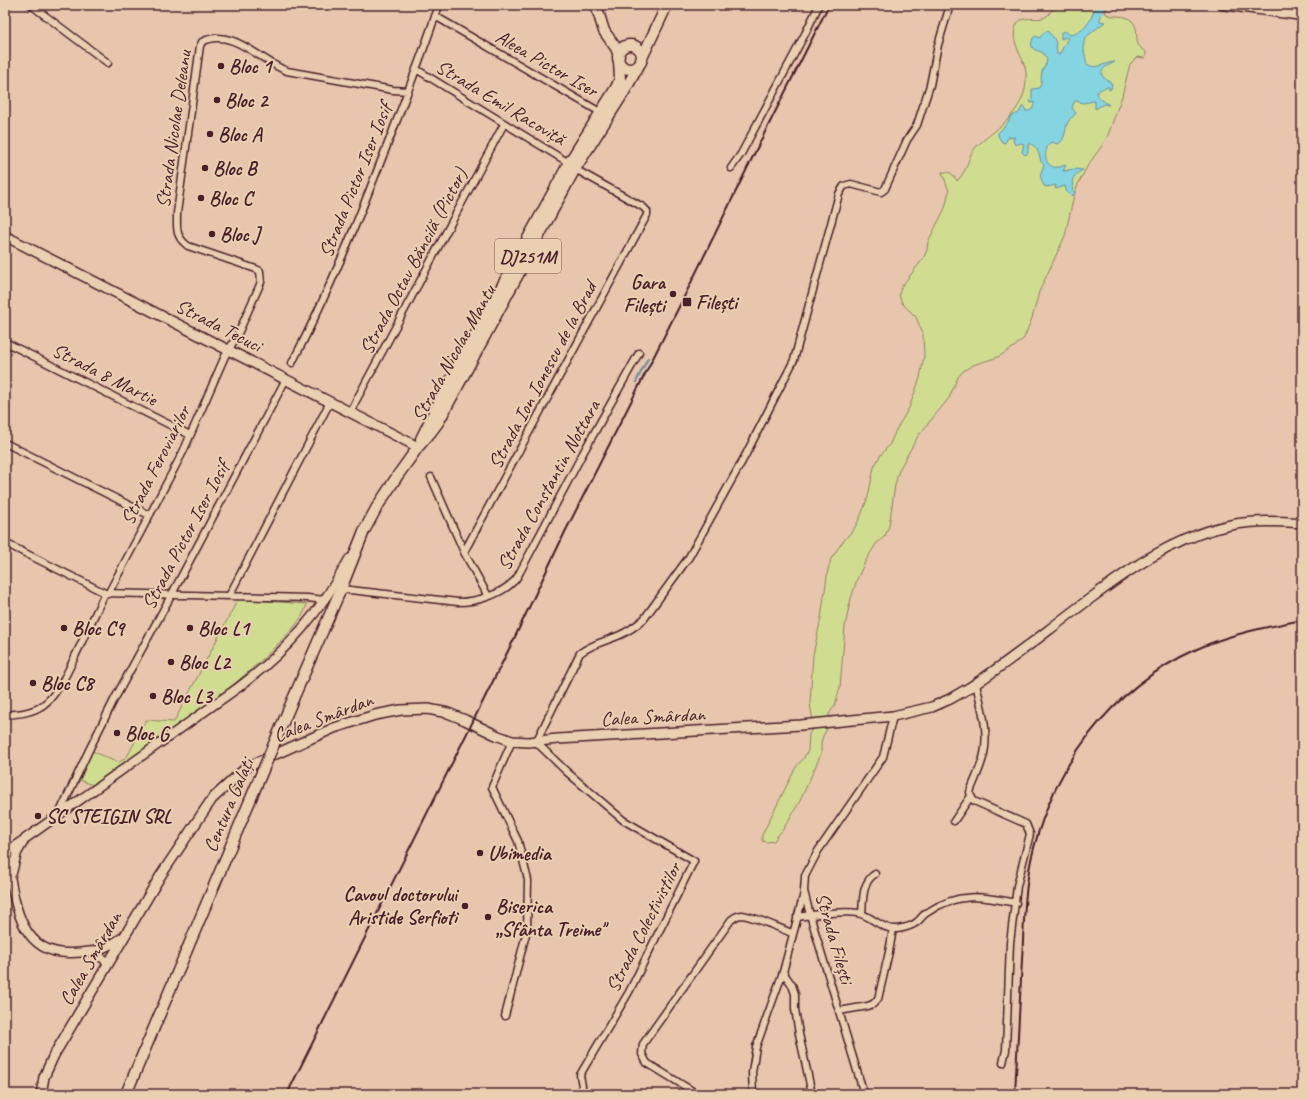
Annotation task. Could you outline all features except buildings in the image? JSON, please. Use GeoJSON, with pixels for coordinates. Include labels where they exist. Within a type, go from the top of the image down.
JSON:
{"type":"FeatureCollection","features":[{"type":"Feature","properties":{"kind":"highway"},"geometry":{"type":"LineString","coordinates":[[596,5],[600,20],[604,31],[616,48],[621,64],[628,68],[632,68],[640,62],[641,53],[639,49],[630,46],[613,35],[600,20]]}},
{"type":"Feature","properties":{"kind":"highway","name":"DJ251M"},"geometry":{"type":"LineString","coordinates":[[572,166],[624,92],[656,30],[667,5]]}},
{"type":"Feature","properties":{"kind":"highway","name":"DJ251M"},"geometry":{"type":"LineString","coordinates":[[418,447],[440,400],[572,166],[600,112],[616,88],[620,79],[619,59],[621,50],[641,43],[656,30]]}},
{"type":"Feature","properties":{"kind":"highway","name":"Strada Nicolae Mantu"},"geometry":{"type":"LineString","coordinates":[[364,531],[385,494],[418,447]]}},
{"type":"Feature","properties":{"kind":"highway","name":"Centura Galați"},"geometry":{"type":"LineString","coordinates":[[126,1094],[364,531]]}},
{"type":"Feature","properties":{"kind":"main road","name":"Strada Tecuci"},"geometry":{"type":"LineString","coordinates":[[5,236],[418,447]]}},
{"type":"Feature","properties":{"kind":"main road","name":"Calea Smârdan"},"geometry":{"type":"LineString","coordinates":[[41,1094],[44,1077],[54,1055],[160,875],[212,799],[247,767],[334,728],[375,715],[401,710],[428,709],[448,713],[512,741],[536,742],[800,725],[893,716],[932,706],[950,699],[976,684],[1124,574],[1169,546],[1202,533],[1236,524],[1278,521],[1302,523]]}},
{"type":"Feature","properties":{"kind":"street"},"geometry":{"type":"LineString","coordinates":[[31,5],[108,63]]}},
{"type":"Feature","properties":{"kind":"street","name":"Strada Pictor Iser Iosif"},"geometry":{"type":"LineString","coordinates":[[292,363],[313,324],[345,254],[408,91],[439,5]]}},
{"type":"Feature","properties":{"kind":"street"},"geometry":{"type":"LineString","coordinates":[[731,168],[745,148],[819,5]]}},
{"type":"Feature","properties":{"kind":"street"},"geometry":{"type":"LineString","coordinates":[[536,742],[580,653],[588,647],[620,635],[635,627],[644,619],[671,583],[704,530],[745,456],[794,360],[839,194],[844,186],[851,184],[881,192],[885,189],[907,140],[917,125],[930,85],[938,45],[950,5]]}},
{"type":"Feature","properties":{"kind":"street"},"geometry":{"type":"LineString","coordinates":[[1222,5],[1302,16]]}},
{"type":"Feature","properties":{"kind":"street","name":"Aleea Pictor Iser"},"geometry":{"type":"LineString","coordinates":[[436,16],[600,112]]}},
{"type":"Feature","properties":{"kind":"street","name":"Strada Nicolae Deleanu"},"geometry":{"type":"LineString","coordinates":[[228,350],[260,286],[262,276],[260,271],[256,268],[188,246],[181,241],[177,234],[177,214],[200,46],[202,42],[215,38],[235,41],[276,67],[287,71],[392,90],[408,91]]}},
{"type":"Feature","properties":{"kind":"street","name":"Strada Emil Racoviță"},"geometry":{"type":"LineString","coordinates":[[416,69],[572,166],[643,207],[646,209],[647,213]]}},
{"type":"Feature","properties":{"kind":"street","name":"Strada Octav Băncilă (Pictor)"},"geometry":{"type":"LineString","coordinates":[[350,412],[504,124]]}},
{"type":"Feature","properties":{"kind":"street","name":"Strada Ion Ionescu de la Brad"},"geometry":{"type":"LineString","coordinates":[[464,552],[647,213]]}},
{"type":"Feature","properties":{"kind":"street","name":"Strada 8 Martie"},"geometry":{"type":"LineString","coordinates":[[5,342],[190,435]]}},
{"type":"Feature","properties":{"kind":"street","name":"Strada Feroviarilor"},"geometry":{"type":"LineString","coordinates":[[5,715],[25,713],[42,706],[51,698],[59,687],[171,475],[228,350]]}},
{"type":"Feature","properties":{"kind":"street","name":"Strada Constantin Nottara"},"geometry":{"type":"LineString","coordinates":[[340,588],[466,602],[488,596],[506,588],[514,582],[583,453],[639,353]]}},
{"type":"Feature","properties":{"kind":"street","name":"Strada Pictor Iser Iosif"},"geometry":{"type":"LineString","coordinates":[[59,814],[93,741],[286,379]]}},
{"type":"Feature","properties":{"kind":"street"},"geometry":{"type":"LineString","coordinates":[[229,596],[330,402]]}},
{"type":"Feature","properties":{"kind":"street"},"geometry":{"type":"LineString","coordinates":[[5,443],[149,515]]}},
{"type":"Feature","properties":{"kind":"street"},"geometry":{"type":"LineString","coordinates":[[431,477],[464,552],[488,596]]}},
{"type":"Feature","properties":{"kind":"street","name":"DJ251M"},"geometry":{"type":"LineString","coordinates":[[5,852],[254,675],[274,659],[295,638],[325,600],[364,531]]}},
{"type":"Feature","properties":{"kind":"street"},"geometry":{"type":"LineString","coordinates":[[5,543],[107,594],[172,594],[325,600]]}},
{"type":"Feature","properties":{"kind":"street"},"geometry":{"type":"LineString","coordinates":[[954,821],[971,796],[970,792],[984,755],[986,740],[984,715],[976,684]]}},
{"type":"Feature","properties":{"kind":"street","name":"Strada Filești"},"geometry":{"type":"LineString","coordinates":[[864,1094],[804,891],[806,876],[818,851],[883,757],[893,716]]}},
{"type":"Feature","properties":{"kind":"street"},"geometry":{"type":"LineString","coordinates":[[505,1016],[527,930],[528,880],[518,841],[492,786],[512,741]]}},
{"type":"Feature","properties":{"kind":"street","name":"Strada Colectivistilor"},"geometry":{"type":"LineString","coordinates":[[536,742],[567,772],[623,820],[694,861],[629,992],[580,1075],[582,1086],[581,1094]]}},
{"type":"Feature","properties":{"kind":"street"},"geometry":{"type":"LineString","coordinates":[[971,796],[974,800],[1026,824],[1030,834],[1017,886],[1010,943],[1006,1050],[1003,1062]]}},
{"type":"Feature","properties":{"kind":"street"},"geometry":{"type":"LineString","coordinates":[[8,875],[17,853],[26,838]]}},
{"type":"Feature","properties":{"kind":"street"},"geometry":{"type":"LineString","coordinates":[[5,852],[8,875],[18,914],[35,942],[54,952],[65,954],[93,952],[108,946],[123,937]]}},
{"type":"Feature","properties":{"kind":"street"},"geometry":{"type":"LineString","coordinates":[[862,914],[864,890],[867,882],[875,874]]}},
{"type":"Feature","properties":{"kind":"street"},"geometry":{"type":"LineString","coordinates":[[753,1094],[752,1072],[756,1047],[783,972],[804,891]]}},
{"type":"Feature","properties":{"kind":"street"},"geometry":{"type":"LineString","coordinates":[[797,917],[850,912],[862,914],[881,925],[893,929],[908,927],[917,922],[935,907],[970,896],[985,897],[1016,903]]}},
{"type":"Feature","properties":{"kind":"street"},"geometry":{"type":"LineString","coordinates":[[696,1094],[692,1090],[647,1063],[642,1054],[643,1044],[731,920],[736,916],[745,915],[792,933]]}},
{"type":"Feature","properties":{"kind":"street"},"geometry":{"type":"LineString","coordinates":[[839,1011],[868,1006],[873,1004],[878,999],[893,929]]}},
{"type":"Feature","properties":{"kind":"street"},"geometry":{"type":"LineString","coordinates":[[93,952],[108,962]]}},
{"type":"Feature","properties":{"kind":"street"},"geometry":{"type":"LineString","coordinates":[[783,972],[795,994],[795,1009],[799,1034],[812,1094]]}},
{"type":"Feature","properties":{"kind":"green space"},"geometry":{"type":"Polygon","coordinates":[[[1066,5],[1107,5],[1105,13],[1108,15],[1126,17],[1132,21],[1136,29],[1138,45],[1146,52],[1146,55],[1144,58],[1138,57],[1130,64],[1122,96],[1108,135],[1088,165],[1078,184],[1074,195],[1065,236],[1039,292],[1032,318],[1024,338],[1014,347],[998,357],[973,365],[963,371],[958,377],[949,398],[918,436],[899,470],[895,485],[889,526],[885,536],[876,544],[866,560],[857,579],[850,602],[845,626],[840,687],[835,705],[829,714],[829,725],[821,742],[821,754],[800,801],[782,831],[774,841],[762,841],[762,835],[796,767],[808,751],[809,734],[814,726],[810,704],[813,655],[831,559],[854,529],[860,518],[868,497],[874,467],[880,456],[890,444],[896,430],[909,408],[920,378],[924,356],[923,334],[916,317],[902,303],[899,295],[901,287],[923,259],[927,250],[928,242],[945,208],[949,191],[942,172],[952,174],[957,181],[964,172],[973,151],[977,146],[1009,118],[1020,103],[1026,84],[1026,73],[1014,38],[1014,32],[1018,23],[1024,19],[1046,17],[1052,9],[1062,8],[1066,5]]]}},
{"type":"Feature","properties":{"kind":"green space"},"geometry":{"type":"Polygon","coordinates":[[[238,599],[307,604],[299,620],[279,643],[236,683],[213,701],[165,736],[92,785],[80,780],[92,751],[118,763],[127,757],[146,720],[174,722],[238,599]]]}},
{"type":"Feature","properties":{"kind":"water"},"geometry":{"type":"Polygon","coordinates":[[[1098,5],[1107,5],[1100,18],[1100,21],[1105,22],[1085,38],[1084,51],[1087,64],[1090,66],[1093,67],[1115,62],[1102,71],[1103,77],[1112,84],[1111,89],[1109,90],[1109,87],[1104,88],[1096,94],[1109,105],[1104,104],[1095,109],[1094,101],[1083,103],[1076,101],[1074,102],[1072,108],[1076,113],[1067,123],[1063,140],[1058,144],[1051,142],[1046,151],[1047,162],[1053,167],[1066,165],[1063,171],[1075,169],[1083,170],[1073,178],[1072,183],[1074,184],[1072,190],[1075,192],[1072,196],[1067,193],[1065,186],[1056,189],[1056,185],[1047,187],[1044,186],[1041,175],[1044,165],[1041,162],[1038,151],[1034,147],[1029,143],[1028,153],[1025,155],[1022,152],[1024,144],[1021,143],[1015,145],[1013,140],[1015,137],[1010,138],[1009,136],[1005,143],[1002,142],[998,136],[998,133],[1012,116],[1019,113],[1022,107],[1028,111],[1033,107],[1034,102],[1031,103],[1030,101],[1032,99],[1032,89],[1039,88],[1040,86],[1042,72],[1047,59],[1042,52],[1037,51],[1032,47],[1033,38],[1036,36],[1040,38],[1043,33],[1047,31],[1054,39],[1057,54],[1059,55],[1068,38],[1066,37],[1061,39],[1061,33],[1063,31],[1071,35],[1081,30],[1089,22],[1094,8],[1098,5]]]}},
{"type":"Feature","properties":{"kind":"waterway"},"geometry":{"type":"LineString","coordinates":[[636,382],[648,358]]}},
{"type":"Feature","properties":{"kind":"railway"},"geometry":{"type":"LineString","coordinates":[[287,1094],[513,641],[565,532],[829,5]]}},
{"type":"Feature","properties":{"kind":"railway"},"geometry":{"type":"LineString","coordinates":[[1015,1094],[1025,910],[1029,872],[1041,826],[1053,793],[1070,763],[1089,735],[1111,709],[1137,686],[1165,666],[1197,649],[1222,639],[1275,625],[1302,620]]}},
{"type":"Feature","properties":{"kind":"place","name":"Bloc 1"},"geometry":{"type":"Point","coordinates":[221,66]}},
{"type":"Feature","properties":{"kind":"place","name":"Bloc 2"},"geometry":{"type":"Point","coordinates":[217,100]}},
{"type":"Feature","properties":{"kind":"place","name":"Bloc A"},"geometry":{"type":"Point","coordinates":[210,134]}},
{"type":"Feature","properties":{"kind":"place","name":"Bloc B"},"geometry":{"type":"Point","coordinates":[205,168]}},
{"type":"Feature","properties":{"kind":"place","name":"Bloc C"},"geometry":{"type":"Point","coordinates":[201,198]}},
{"type":"Feature","properties":{"kind":"place","name":"Bloc J"},"geometry":{"type":"Point","coordinates":[212,234]}},
{"type":"Feature","properties":{"kind":"place","name":"Gara Filești"},"geometry":{"type":"Point","coordinates":[673,294]}},
{"type":"Feature","properties":{"kind":"place","name":"Filești"},"geometry":{"type":"Point","coordinates":[687,302]}},
{"type":"Feature","properties":{"kind":"place","name":"Bloc C9"},"geometry":{"type":"Point","coordinates":[64,628]}},
{"type":"Feature","properties":{"kind":"place","name":"Bloc L1"},"geometry":{"type":"Point","coordinates":[190,628]}},
{"type":"Feature","properties":{"kind":"place","name":"Bloc L2"},"geometry":{"type":"Point","coordinates":[171,662]}},
{"type":"Feature","properties":{"kind":"place","name":"Bloc C8"},"geometry":{"type":"Point","coordinates":[33,683]}},
{"type":"Feature","properties":{"kind":"place","name":"Bloc L3"},"geometry":{"type":"Point","coordinates":[153,696]}},
{"type":"Feature","properties":{"kind":"place","name":"Bloc G"},"geometry":{"type":"Point","coordinates":[117,733]}},
{"type":"Feature","properties":{"kind":"place","name":"SC STEIGIN SRL"},"geometry":{"type":"Point","coordinates":[38,816]}},
{"type":"Feature","properties":{"kind":"place","name":"Ubimedia"},"geometry":{"type":"Point","coordinates":[480,853]}},
{"type":"Feature","properties":{"kind":"place","name":"Cavoul doctorului Aristide Serfioti"},"geometry":{"type":"Point","coordinates":[465,906]}},
{"type":"Feature","properties":{"kind":"place","name":"Biserica „Sfânta Treime\""},"geometry":{"type":"Point","coordinates":[488,917]}}]}
